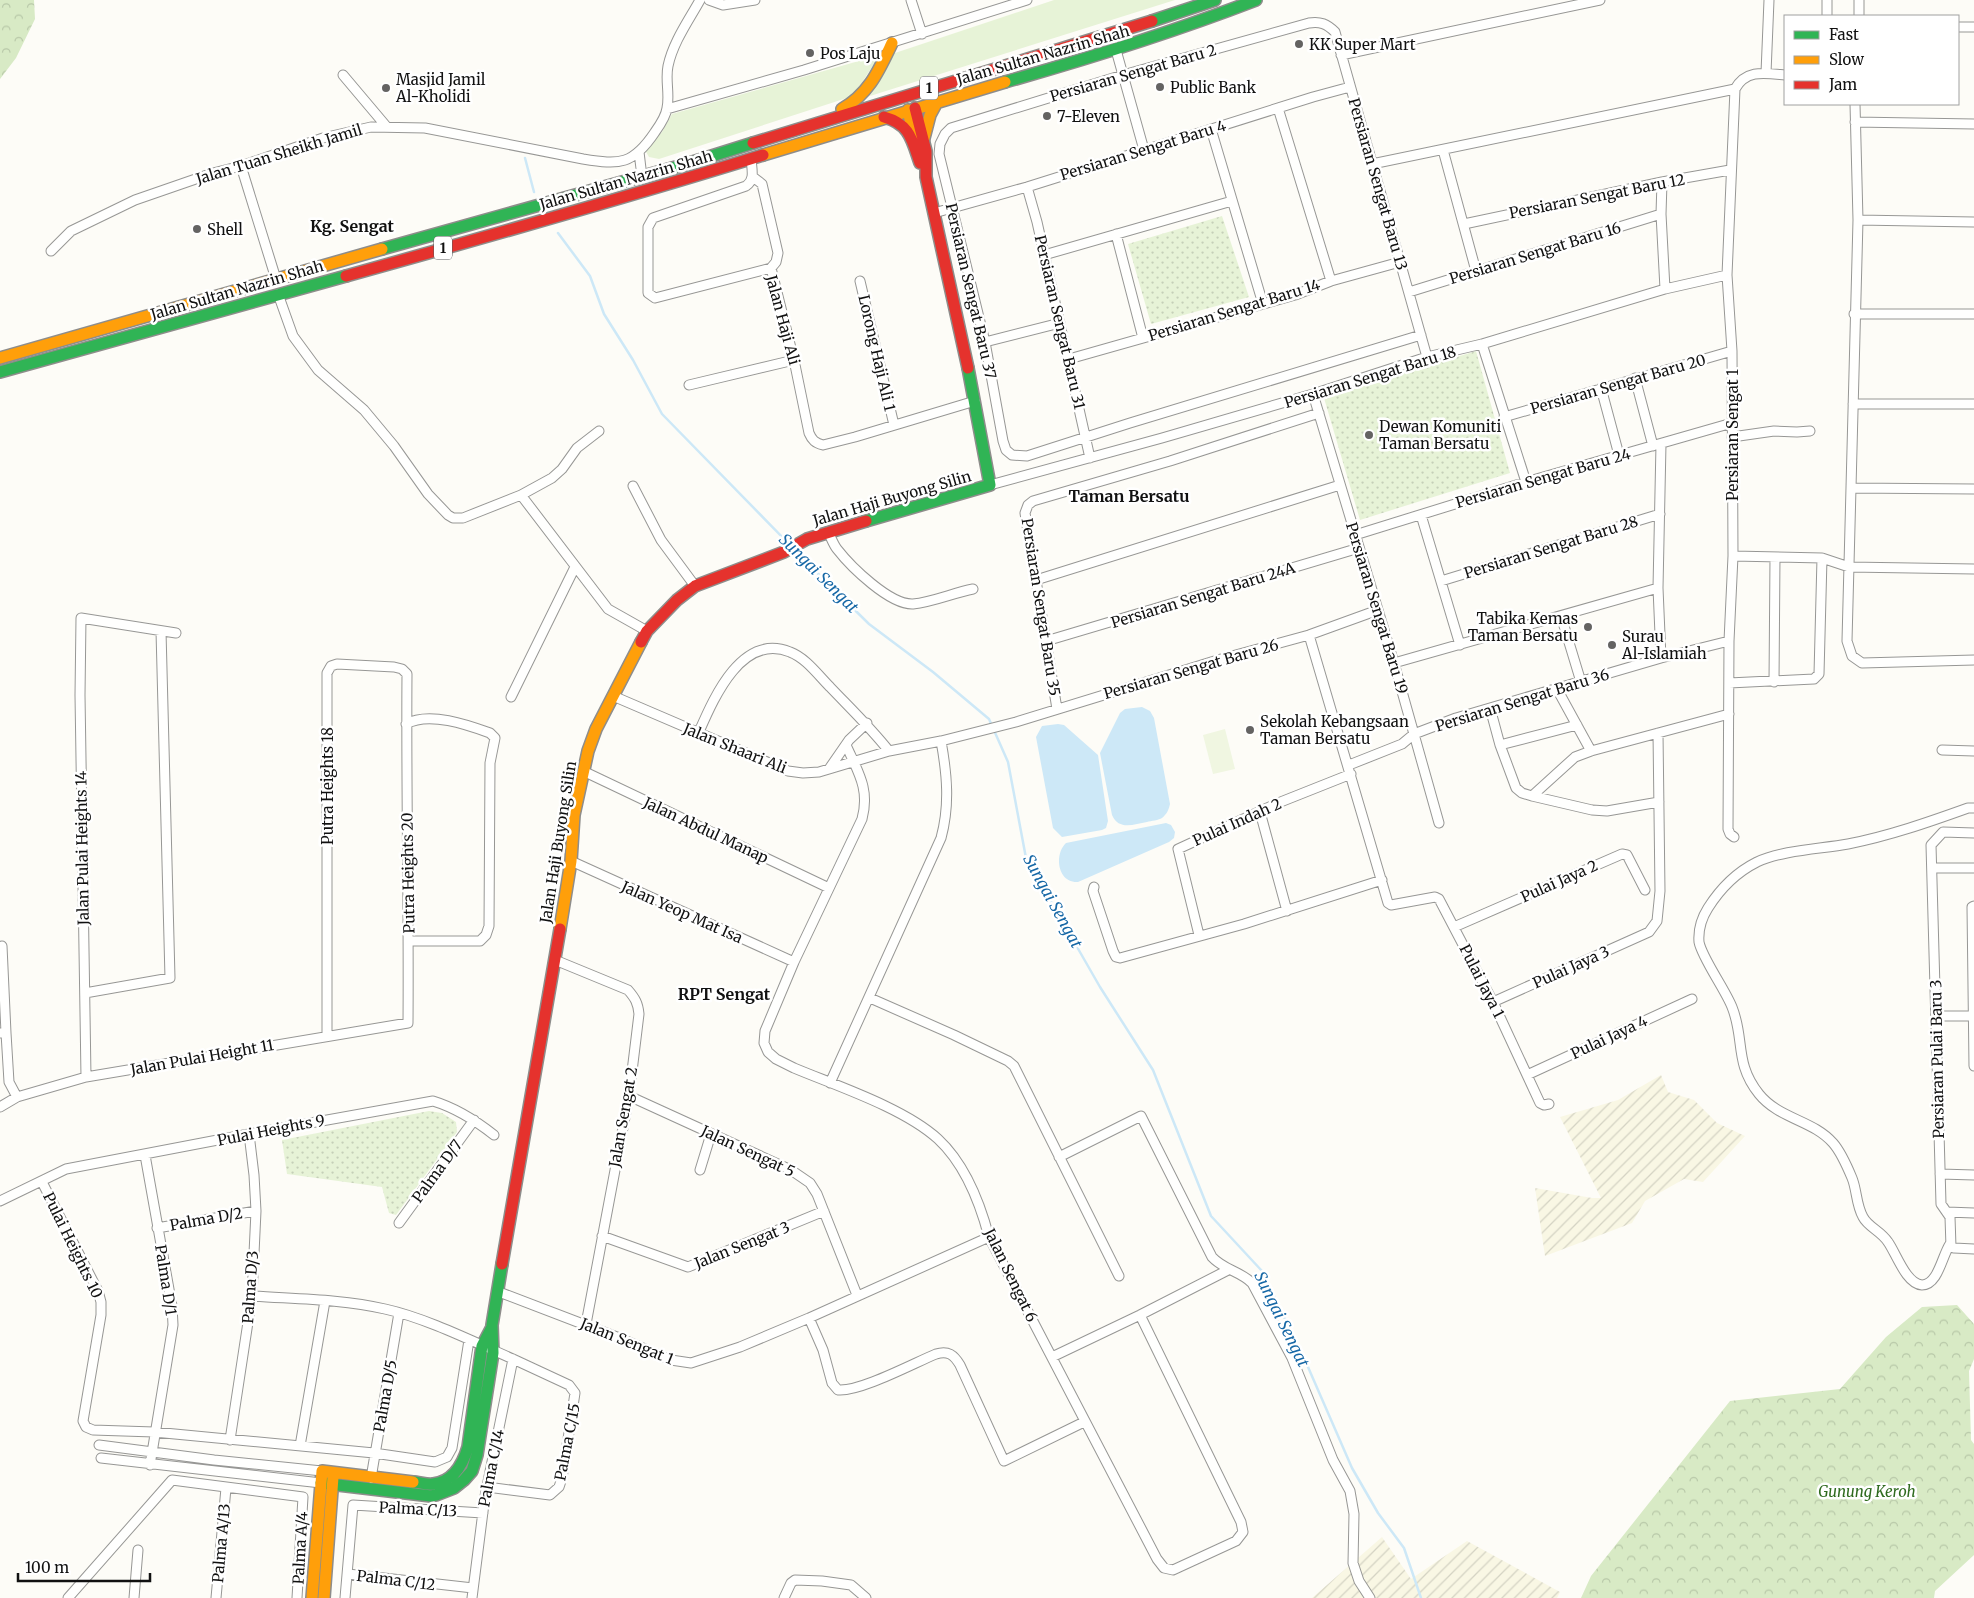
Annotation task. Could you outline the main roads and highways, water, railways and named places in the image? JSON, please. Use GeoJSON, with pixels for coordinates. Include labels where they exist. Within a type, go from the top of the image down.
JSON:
{"type":"FeatureCollection","features":[{"type":"Feature","properties":{"kind":"main road","name":"Jalan Sultan Nazrin Shah"},"geometry":{"type":"LineString","coordinates":[[0,358],[642,177],[909,94],[1133,28],[1215,0]]}},
{"type":"Feature","properties":{"kind":"main road","name":"Jalan Sultan Nazrin Shah"},"geometry":{"type":"LineString","coordinates":[[0,372],[693,178],[911,107],[937,102],[1116,50],[1256,0]]}},
{"type":"Feature","properties":{"kind":"main road"},"geometry":{"type":"LineString","coordinates":[[817,123],[829,114],[855,103],[861,98],[871,84],[892,43]]}},
{"type":"Feature","properties":{"kind":"main road"},"geometry":{"type":"LineString","coordinates":[[817,123],[844,121],[895,105],[911,107],[925,97],[997,74],[1025,61]]}},
{"type":"Feature","properties":{"kind":"main road"},"geometry":{"type":"LineString","coordinates":[[923,142],[930,115],[937,102]]}},
{"type":"Feature","properties":{"kind":"main road"},"geometry":{"type":"LineString","coordinates":[[911,107],[923,142],[928,170],[926,177]]}},
{"type":"Feature","properties":{"kind":"main road"},"geometry":{"type":"LineString","coordinates":[[911,107],[921,171],[926,177]]}},
{"type":"Feature","properties":{"kind":"main road"},"geometry":{"type":"LineString","coordinates":[[884,117],[894,118],[903,124],[920,163]]}},
{"type":"Feature","properties":{"kind":"main road"},"geometry":{"type":"LineString","coordinates":[[599,203],[607,196],[624,191],[636,184],[642,177],[655,183],[685,176],[693,178]]}},
{"type":"Feature","properties":{"kind":"main road","name":"Jalan Haji Buyong Silin"},"geometry":{"type":"LineString","coordinates":[[492,1326],[555,960],[571,861],[574,816],[583,771],[596,729],[647,631],[677,600],[695,586],[784,552],[807,539],[990,486],[975,401],[926,177]]}},
{"type":"Feature","properties":{"kind":"main road"},"geometry":{"type":"LineString","coordinates":[[327,1478],[371,1478],[433,1484],[442,1482],[459,1469],[464,1462],[468,1447],[482,1346],[492,1326]]}},
{"type":"Feature","properties":{"kind":"main road"},"geometry":{"type":"LineString","coordinates":[[327,1478],[431,1496],[449,1491],[465,1479],[472,1471],[477,1455],[494,1350],[492,1326]]}},
{"type":"Feature","properties":{"kind":"main road"},"geometry":{"type":"LineString","coordinates":[[312,1598],[327,1478]]}},
{"type":"Feature","properties":{"kind":"main road"},"geometry":{"type":"LineString","coordinates":[[324,1598],[327,1478]]}},
{"type":"Feature","properties":{"kind":"water"},"geometry":{"type":"Polygon","coordinates":[[[1142,707],[1150,711],[1154,718],[1170,804],[1161,819],[1123,825],[1115,820],[1112,815],[1100,753],[1120,713],[1125,709],[1142,707]]]}},
{"type":"Feature","properties":{"kind":"water"},"geometry":{"type":"Polygon","coordinates":[[[1064,725],[1098,755],[1108,821],[1106,828],[1102,830],[1062,837],[1053,828],[1036,737],[1042,726],[1064,725]]]}},
{"type":"Feature","properties":{"kind":"water"},"geometry":{"type":"Polygon","coordinates":[[[1166,823],[1171,825],[1175,832],[1174,838],[1169,842],[1078,882],[1071,881],[1062,873],[1059,860],[1062,848],[1066,843],[1166,823]]]}},
{"type":"Feature","properties":{"kind":"waterway","name":"Sungai Sengat"},"geometry":{"type":"LineString","coordinates":[[525,158],[534,192]]}},
{"type":"Feature","properties":{"kind":"waterway","name":"Sungai Sengat"},"geometry":{"type":"LineString","coordinates":[[558,233],[590,276],[604,314],[633,360],[662,414],[789,544]]}},
{"type":"Feature","properties":{"kind":"waterway","name":"Sungai Sengat"},"geometry":{"type":"LineString","coordinates":[[794,550],[869,624],[933,672],[989,719],[1008,762],[1026,858],[1100,987],[1153,1070],[1211,1216],[1262,1271],[1308,1367],[1352,1468],[1378,1513],[1404,1548],[1421,1598]]}},
{"type":"Feature","properties":{"kind":"place","name":"KK Super Mart"},"geometry":{"type":"Point","coordinates":[1299,44]}},
{"type":"Feature","properties":{"kind":"place","name":"Pos Laju"},"geometry":{"type":"Point","coordinates":[810,53]}},
{"type":"Feature","properties":{"kind":"place","name":"Public Bank"},"geometry":{"type":"Point","coordinates":[1160,87]}},
{"type":"Feature","properties":{"kind":"place","name":"Masjid Jamil Al-Kholidi"},"geometry":{"type":"Point","coordinates":[386,88]}},
{"type":"Feature","properties":{"kind":"place","name":"7-Eleven"},"geometry":{"type":"Point","coordinates":[1047,116]}},
{"type":"Feature","properties":{"kind":"place","name":"Shell"},"geometry":{"type":"Point","coordinates":[197,229]}},
{"type":"Feature","properties":{"kind":"place","name":"Dewan Komuniti Taman Bersatu"},"geometry":{"type":"Point","coordinates":[1369,435]}},
{"type":"Feature","properties":{"kind":"place","name":"Tabika Kemas Taman Bersatu"},"geometry":{"type":"Point","coordinates":[1588,627]}},
{"type":"Feature","properties":{"kind":"place","name":"Surau Al-Islamiah"},"geometry":{"type":"Point","coordinates":[1612,645]}},
{"type":"Feature","properties":{"kind":"place","name":"Sekolah Kebangsaan Taman Bersatu"},"geometry":{"type":"Point","coordinates":[1250,730]}},
{"type":"Feature","properties":{"kind":"district","name":"Kg. Sengat"},"geometry":{"type":"Point","coordinates":[352,226]}},
{"type":"Feature","properties":{"kind":"district","name":"Taman Bersatu"},"geometry":{"type":"Point","coordinates":[1129,496]}},
{"type":"Feature","properties":{"kind":"district","name":"RPT Sengat"},"geometry":{"type":"Point","coordinates":[724,994]}},
{"type":"Feature","properties":{"kind":"park label","name":"Gunung Keroh"},"geometry":{"type":"Point","coordinates":[1867,1491]}}]}
